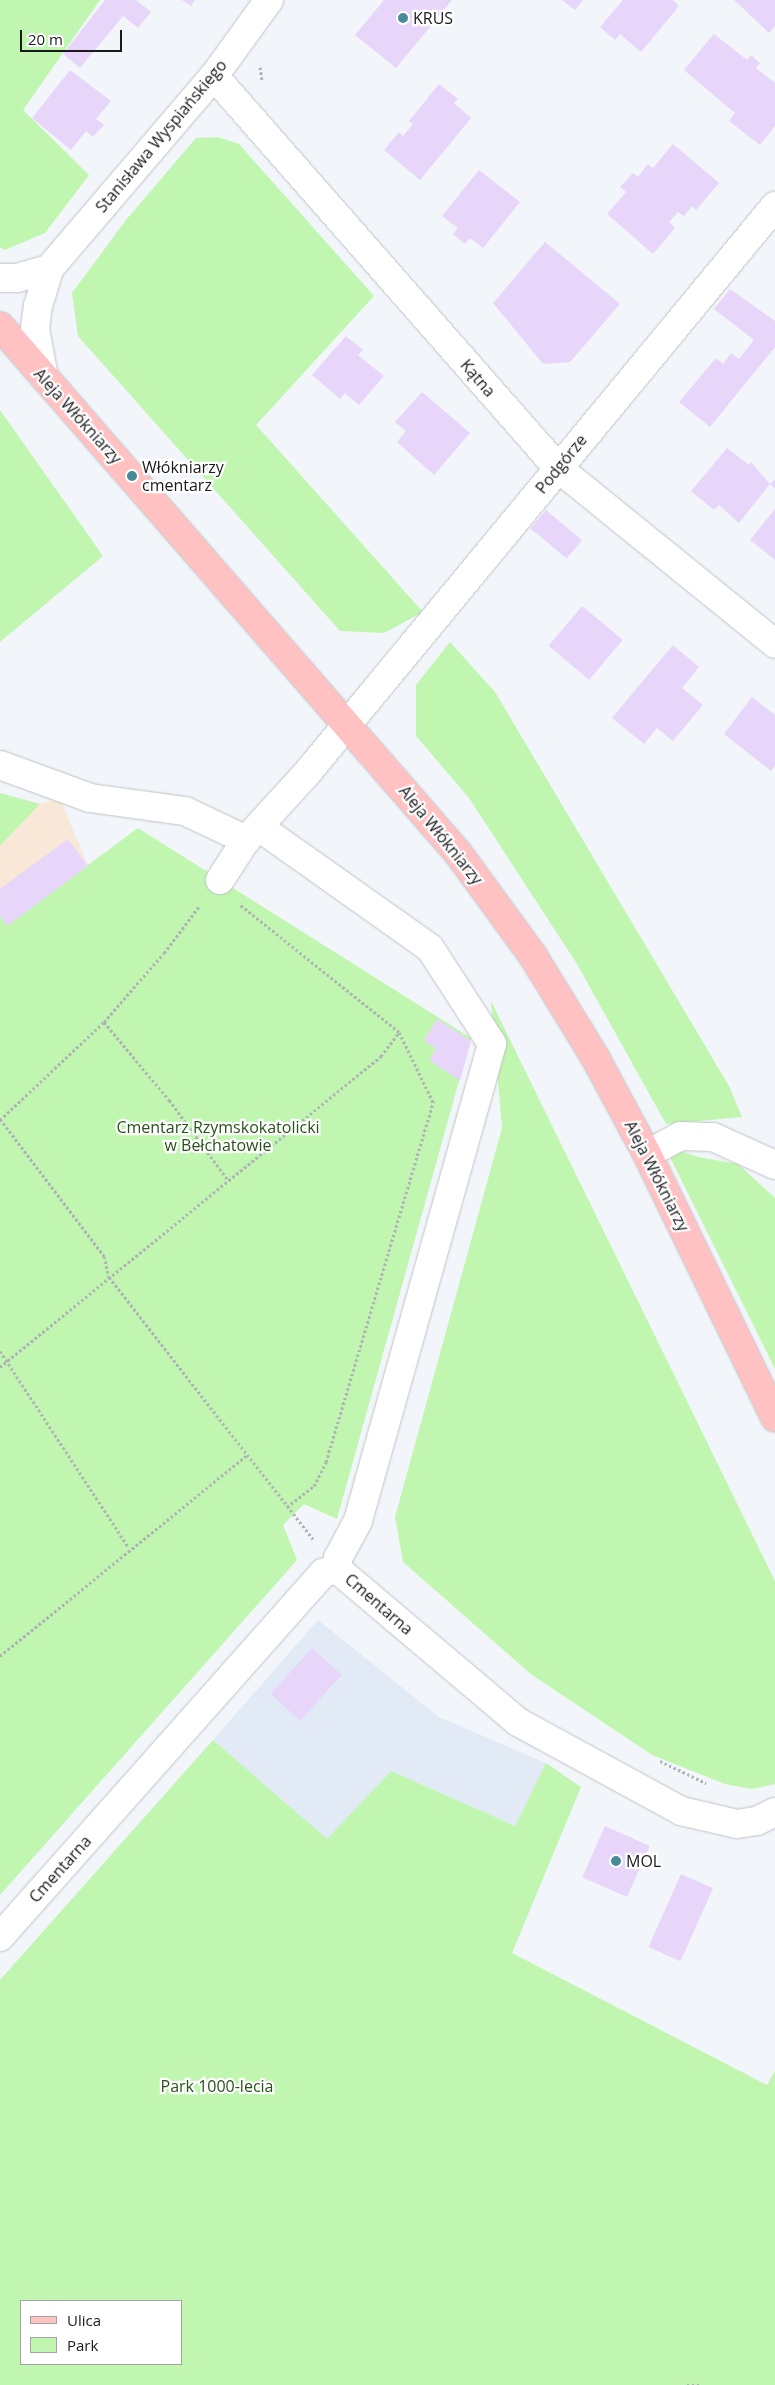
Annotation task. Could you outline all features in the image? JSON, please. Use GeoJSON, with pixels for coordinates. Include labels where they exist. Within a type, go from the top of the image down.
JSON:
{"type":"FeatureCollection","features":[{"type":"Feature","properties":{"kind":"main road","name":"Aleja Włókniarzy"},"geometry":{"type":"LineString","coordinates":[[0,326],[458,853],[533,956],[596,1059],[647,1154],[775,1418]]}},
{"type":"Feature","properties":{"kind":"street","name":"Stanisława Wyspiańskiego"},"geometry":{"type":"LineString","coordinates":[[44,378],[35,329],[38,306],[49,269],[214,76],[269,0]]}},
{"type":"Feature","properties":{"kind":"street","name":"Kątna"},"geometry":{"type":"LineString","coordinates":[[214,76],[558,468],[775,644]]}},
{"type":"Feature","properties":{"kind":"street","name":"Podgórze"},"geometry":{"type":"LineString","coordinates":[[252,833],[308,772],[346,722],[775,206]]}},
{"type":"Feature","properties":{"kind":"street"},"geometry":{"type":"LineString","coordinates":[[0,278],[17,278],[49,269]]}},
{"type":"Feature","properties":{"kind":"street"},"geometry":{"type":"LineString","coordinates":[[0,765],[90,798],[185,811],[252,833],[430,948],[492,1044],[358,1521],[338,1558],[337,1569]]}},
{"type":"Feature","properties":{"kind":"street"},"geometry":{"type":"LineString","coordinates":[[218,882],[252,833]]}},
{"type":"Feature","properties":{"kind":"street"},"geometry":{"type":"LineString","coordinates":[[647,1154],[681,1136],[713,1137],[775,1165]]}},
{"type":"Feature","properties":{"kind":"street","name":"Cmentarna"},"geometry":{"type":"LineString","coordinates":[[0,1937],[323,1573],[337,1569],[518,1722],[681,1811],[737,1824],[757,1821],[775,1812]]}},
{"type":"Feature","properties":{"kind":"path"},"geometry":{"type":"LineString","coordinates":[[260,58],[264,85]]}},
{"type":"Feature","properties":{"kind":"path"},"geometry":{"type":"LineString","coordinates":[[288,1506],[314,1486],[326,1462],[433,1102],[399,1032],[218,882],[164,953],[104,1022],[0,1120],[104,1256],[109,1277],[337,1569]]}},
{"type":"Feature","properties":{"kind":"path"},"geometry":{"type":"LineString","coordinates":[[104,1022],[169,1100],[227,1179]]}},
{"type":"Feature","properties":{"kind":"path"},"geometry":{"type":"LineString","coordinates":[[0,1368],[227,1179],[381,1056],[399,1032]]}},
{"type":"Feature","properties":{"kind":"path"},"geometry":{"type":"LineString","coordinates":[[0,1351],[9,1361],[130,1548]]}},
{"type":"Feature","properties":{"kind":"path"},"geometry":{"type":"LineString","coordinates":[[0,1656],[130,1548],[247,1455]]}},
{"type":"Feature","properties":{"kind":"path"},"geometry":{"type":"LineString","coordinates":[[687,2385],[699,2385]]}},
{"type":"Feature","properties":{"kind":"shaded area"},"geometry":{"type":"Polygon","coordinates":[[[60,799],[88,866],[7,926],[0,916],[0,846],[40,804],[60,799]]]}},
{"type":"Feature","properties":{"kind":"shaded area"},"geometry":{"type":"Polygon","coordinates":[[[318,1620],[439,1717],[546,1763],[515,1826],[391,1771],[327,1840],[213,1740],[318,1620]]]}},
{"type":"Feature","properties":{"kind":"green space"},"geometry":{"type":"Polygon","coordinates":[[[0,0],[100,0],[23,110],[89,175],[45,233],[5,250],[0,247],[0,0]]]}},
{"type":"Feature","properties":{"kind":"green space"},"geometry":{"type":"Polygon","coordinates":[[[218,137],[239,144],[374,296],[256,425],[423,612],[384,633],[340,631],[78,336],[72,293],[126,220],[196,138],[218,137]]]}},
{"type":"Feature","properties":{"kind":"green space"},"geometry":{"type":"Polygon","coordinates":[[[0,410],[103,556],[0,642],[0,410]]]}},
{"type":"Feature","properties":{"kind":"green space"},"geometry":{"type":"Polygon","coordinates":[[[450,642],[495,692],[729,1086],[742,1117],[666,1124],[577,964],[469,798],[416,736],[416,685],[450,642]]]}},
{"type":"Feature","properties":{"kind":"green space"},"geometry":{"type":"Polygon","coordinates":[[[0,793],[40,804],[0,846],[0,793]]]}},
{"type":"Feature","properties":{"kind":"green space","name":"Cmentarz Rzymskokatolicki w Bełchatowie"},"geometry":{"type":"Polygon","coordinates":[[[138,828],[471,1038],[337,1519],[304,1504],[283,1525],[297,1560],[0,1895],[0,916],[7,925],[138,828]]]}},
{"type":"Feature","properties":{"kind":"green space"},"geometry":{"type":"Polygon","coordinates":[[[491,1001],[775,1581],[775,1784],[752,1789],[725,1784],[652,1755],[532,1675],[403,1562],[395,1517],[502,1128],[491,1001]]]}},
{"type":"Feature","properties":{"kind":"green space"},"geometry":{"type":"Polygon","coordinates":[[[664,1145],[698,1157],[738,1164],[775,1198],[775,1369],[664,1145]]]}},
{"type":"Feature","properties":{"kind":"green space","name":"Park 1000-lecia"},"geometry":{"type":"Polygon","coordinates":[[[213,1740],[327,1839],[391,1771],[515,1826],[546,1763],[581,1787],[512,1953],[767,2085],[775,2071],[775,2385],[0,2385],[0,1980],[213,1740]]]}},
{"type":"Feature","properties":{"kind":"building"},"geometry":{"type":"Polygon","coordinates":[[[105,0],[136,0],[151,12],[138,28],[123,16],[80,68],[63,54],[105,0]]]}},
{"type":"Feature","properties":{"kind":"building"},"geometry":{"type":"Polygon","coordinates":[[[182,0],[195,0],[191,6],[182,0]]]}},
{"type":"Feature","properties":{"kind":"building","name":"KRUS"},"geometry":{"type":"Polygon","coordinates":[[[384,0],[452,0],[396,68],[355,35],[384,0]]]}},
{"type":"Feature","properties":{"kind":"building"},"geometry":{"type":"Polygon","coordinates":[[[562,0],[583,0],[575,10],[562,0]]]}},
{"type":"Feature","properties":{"kind":"building"},"geometry":{"type":"Polygon","coordinates":[[[623,0],[673,0],[679,6],[641,52],[620,34],[615,40],[600,27],[623,0]]]}},
{"type":"Feature","properties":{"kind":"building"},"geometry":{"type":"Polygon","coordinates":[[[734,0],[775,0],[775,26],[769,33],[734,0]]]}},
{"type":"Feature","properties":{"kind":"building"},"geometry":{"type":"Polygon","coordinates":[[[714,34],[747,60],[751,55],[760,63],[756,68],[775,83],[775,126],[760,145],[729,121],[735,113],[684,70],[714,34]]]}},
{"type":"Feature","properties":{"kind":"building"},"geometry":{"type":"Polygon","coordinates":[[[70,70],[111,101],[96,119],[104,125],[93,137],[86,131],[71,150],[32,118],[70,70]]]}},
{"type":"Feature","properties":{"kind":"building"},"geometry":{"type":"Polygon","coordinates":[[[439,84],[458,99],[454,103],[471,118],[420,180],[384,150],[399,132],[403,136],[413,124],[409,121],[439,84]]]}},
{"type":"Feature","properties":{"kind":"building"},"geometry":{"type":"Polygon","coordinates":[[[673,144],[719,183],[696,210],[692,206],[684,216],[678,212],[669,222],[675,228],[653,254],[607,214],[626,192],[620,187],[633,173],[638,177],[648,164],[653,168],[673,144]]]}},
{"type":"Feature","properties":{"kind":"building"},"geometry":{"type":"Polygon","coordinates":[[[479,170],[520,202],[483,248],[470,238],[465,244],[453,234],[458,228],[442,216],[479,170]]]}},
{"type":"Feature","properties":{"kind":"building"},"geometry":{"type":"Polygon","coordinates":[[[545,242],[620,304],[570,362],[543,364],[493,303],[545,242]]]}},
{"type":"Feature","properties":{"kind":"building"},"geometry":{"type":"Polygon","coordinates":[[[730,289],[775,321],[775,347],[710,427],[679,402],[716,358],[723,364],[731,353],[739,359],[754,340],[714,309],[730,289]]]}},
{"type":"Feature","properties":{"kind":"building"},"geometry":{"type":"Polygon","coordinates":[[[346,336],[363,350],[358,355],[384,376],[359,405],[345,393],[340,399],[312,375],[346,336]]]}},
{"type":"Feature","properties":{"kind":"building"},"geometry":{"type":"Polygon","coordinates":[[[422,392],[470,433],[434,475],[397,442],[406,431],[395,422],[422,392]]]}},
{"type":"Feature","properties":{"kind":"building"},"geometry":{"type":"Polygon","coordinates":[[[727,448],[749,465],[751,462],[770,484],[739,523],[719,505],[714,510],[691,491],[727,448]]]}},
{"type":"Feature","properties":{"kind":"building"},"geometry":{"type":"Polygon","coordinates":[[[775,479],[775,489],[770,484],[775,479]]]}},
{"type":"Feature","properties":{"kind":"building"},"geometry":{"type":"Polygon","coordinates":[[[775,509],[775,560],[750,540],[775,509]]]}},
{"type":"Feature","properties":{"kind":"building"},"geometry":{"type":"Polygon","coordinates":[[[546,510],[582,540],[567,559],[531,528],[546,510]]]}},
{"type":"Feature","properties":{"kind":"building"},"geometry":{"type":"Polygon","coordinates":[[[582,606],[623,640],[589,680],[549,646],[582,606]]]}},
{"type":"Feature","properties":{"kind":"building"},"geometry":{"type":"Polygon","coordinates":[[[673,645],[699,667],[682,688],[703,705],[673,741],[657,728],[644,744],[612,718],[673,645]]]}},
{"type":"Feature","properties":{"kind":"building"},"geometry":{"type":"Polygon","coordinates":[[[752,697],[775,715],[775,766],[771,771],[724,734],[752,697]]]}},
{"type":"Feature","properties":{"kind":"building"},"geometry":{"type":"Polygon","coordinates":[[[68,839],[88,866],[7,926],[0,916],[0,889],[68,839]]]}},
{"type":"Feature","properties":{"kind":"building"},"geometry":{"type":"Polygon","coordinates":[[[437,1019],[471,1041],[460,1081],[429,1060],[436,1049],[424,1040],[437,1019]]]}},
{"type":"Feature","properties":{"kind":"building"},"geometry":{"type":"Polygon","coordinates":[[[312,1648],[342,1675],[300,1721],[271,1694],[312,1648]]]}},
{"type":"Feature","properties":{"kind":"building","name":"MOL"},"geometry":{"type":"Polygon","coordinates":[[[605,1826],[650,1846],[627,1897],[582,1877],[605,1826]]]}},
{"type":"Feature","properties":{"kind":"building"},"geometry":{"type":"Polygon","coordinates":[[[681,1874],[713,1888],[680,1961],[648,1947],[681,1874]]]}},
{"type":"Feature","properties":{"kind":"place","name":"KRUS"},"geometry":{"type":"Point","coordinates":[403,18]}},
{"type":"Feature","properties":{"kind":"place","name":"Włókniarzy cmentarz"},"geometry":{"type":"Point","coordinates":[132,476]}},
{"type":"Feature","properties":{"kind":"place","name":"MOL"},"geometry":{"type":"Point","coordinates":[616,1861]}}]}
